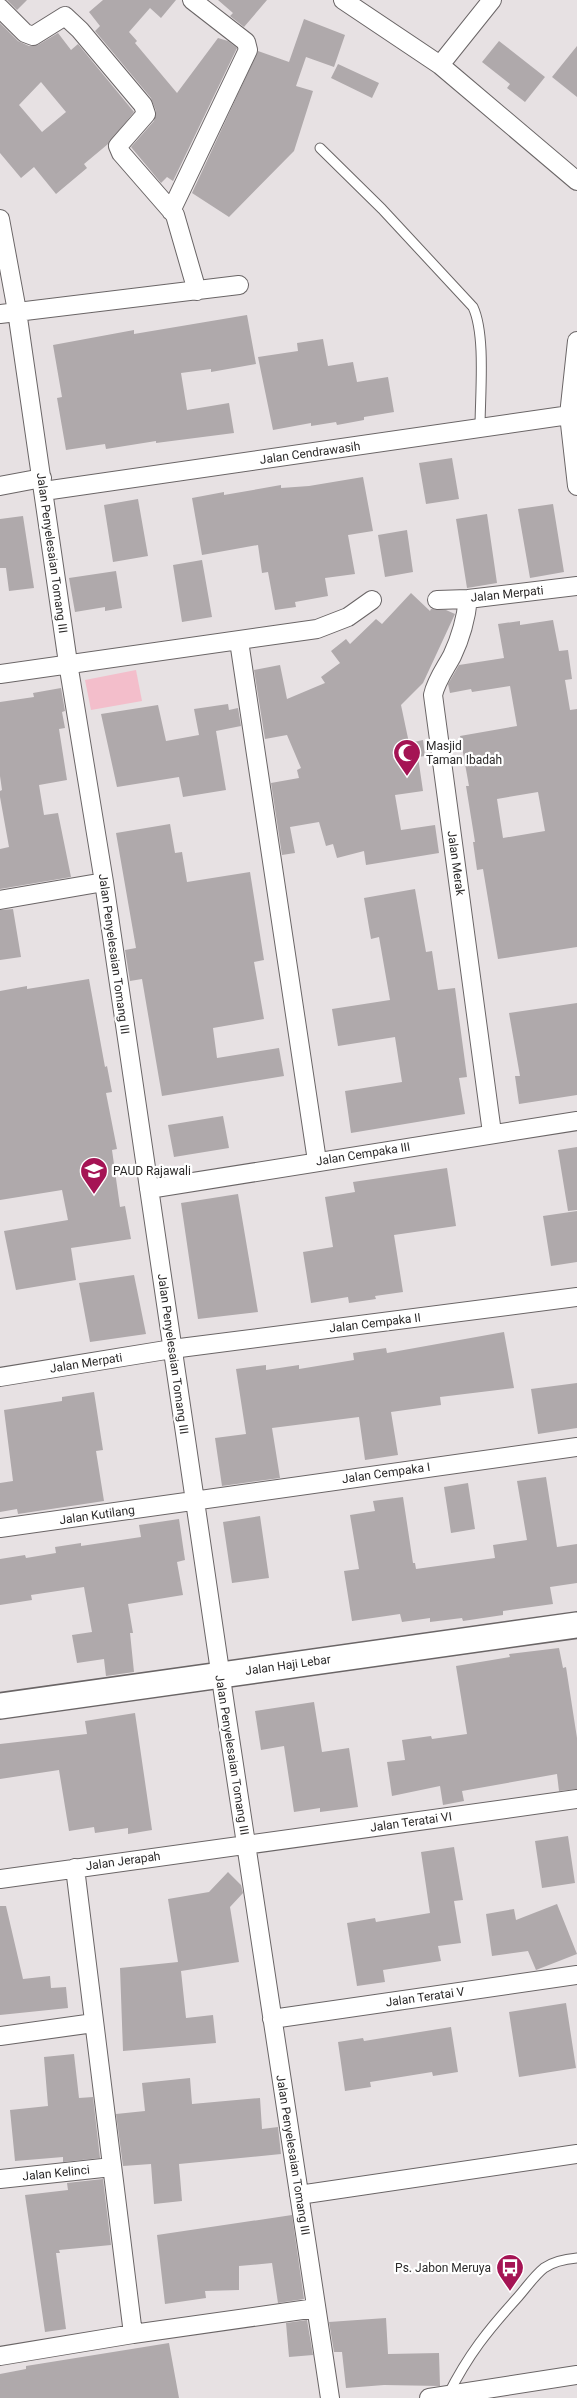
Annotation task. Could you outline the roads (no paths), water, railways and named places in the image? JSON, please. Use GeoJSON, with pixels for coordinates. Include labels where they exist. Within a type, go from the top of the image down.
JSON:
{"type":"FeatureCollection","features":[{"type":"Feature","properties":{"kind":"street"},"geometry":{"type":"LineString","coordinates":[[171,211],[248,50],[246,42],[192,0]]}},
{"type":"Feature","properties":{"kind":"street"},"geometry":{"type":"LineString","coordinates":[[344,0],[440,66],[576,179]]}},
{"type":"Feature","properties":{"kind":"street"},"geometry":{"type":"LineString","coordinates":[[440,66],[492,0]]}},
{"type":"Feature","properties":{"kind":"street"},"geometry":{"type":"LineString","coordinates":[[0,8],[25,32],[33,36],[65,16],[80,30],[143,105],[146,114],[118,146],[120,153],[171,211],[178,225],[197,291]]}},
{"type":"Feature","properties":{"kind":"street","name":"Jalan Penyelesaian Tomang III"},"geometry":{"type":"LineString","coordinates":[[0,219],[8,312],[43,485],[68,663],[104,882],[220,1674],[330,2398]]}},
{"type":"Feature","properties":{"kind":"street"},"geometry":{"type":"LineString","coordinates":[[8,312],[239,285]]}},
{"type":"Feature","properties":{"kind":"street"},"geometry":{"type":"LineString","coordinates":[[577,341],[573,414],[577,486]]}},
{"type":"Feature","properties":{"kind":"street","name":"Jalan Cendrawasih"},"geometry":{"type":"LineString","coordinates":[[0,486],[43,485],[480,428],[573,414]]}},
{"type":"Feature","properties":{"kind":"street","name":"Jalan Merpati"},"geometry":{"type":"LineString","coordinates":[[437,600],[468,599],[577,586]]}},
{"type":"Feature","properties":{"kind":"street","name":"Jalan Merak"},"geometry":{"type":"LineString","coordinates":[[468,599],[466,618],[461,633],[435,685],[433,695],[492,1133]]}},
{"type":"Feature","properties":{"kind":"street"},"geometry":{"type":"LineString","coordinates":[[0,674],[317,629],[348,618],[372,600]]}},
{"type":"Feature","properties":{"kind":"street"},"geometry":{"type":"LineString","coordinates":[[239,641],[317,1162]]}},
{"type":"Feature","properties":{"kind":"street"},"geometry":{"type":"LineString","coordinates":[[0,900],[104,882]]}},
{"type":"Feature","properties":{"kind":"street","name":"Jalan Cempaka III"},"geometry":{"type":"LineString","coordinates":[[149,1189],[577,1121]]}},
{"type":"Feature","properties":{"kind":"street","name":"Jalan Cempaka II"},"geometry":{"type":"LineString","coordinates":[[172,1349],[577,1297]]}},
{"type":"Feature","properties":{"kind":"street","name":"Jalan Merpati"},"geometry":{"type":"LineString","coordinates":[[1,1374],[172,1349]]}},
{"type":"Feature","properties":{"kind":"street","name":"Jalan Cempaka I"},"geometry":{"type":"LineString","coordinates":[[195,1500],[577,1447]]}},
{"type":"Feature","properties":{"kind":"street","name":"Jalan Kutilang"},"geometry":{"type":"LineString","coordinates":[[0,1528],[195,1500]]}},
{"type":"Feature","properties":{"kind":"street","name":"Jalan Haji Lebar"},"geometry":{"type":"LineString","coordinates":[[0,1706],[577,1625]]}},
{"type":"Feature","properties":{"kind":"street","name":"Jalan Teratai VI"},"geometry":{"type":"LineString","coordinates":[[246,1844],[577,1799]]}},
{"type":"Feature","properties":{"kind":"street","name":"Jalan Jerapah"},"geometry":{"type":"LineString","coordinates":[[0,1880],[246,1844]]}},
{"type":"Feature","properties":{"kind":"street"},"geometry":{"type":"LineString","coordinates":[[75,1868],[132,2334]]}},
{"type":"Feature","properties":{"kind":"street","name":"Jalan Teratai V"},"geometry":{"type":"LineString","coordinates":[[272,2019],[577,1975]]}},
{"type":"Feature","properties":{"kind":"street"},"geometry":{"type":"LineString","coordinates":[[0,2036],[94,2023]]}},
{"type":"Feature","properties":{"kind":"street"},"geometry":{"type":"LineString","coordinates":[[299,2195],[577,2154]]}},
{"type":"Feature","properties":{"kind":"street","name":"Jalan Kelinci"},"geometry":{"type":"LineString","coordinates":[[0,2179],[112,2167]]}},
{"type":"Feature","properties":{"kind":"street"},"geometry":{"type":"LineString","coordinates":[[0,2356],[132,2334],[316,2308]]}},
{"type":"Feature","properties":{"kind":"street"},"geometry":{"type":"LineString","coordinates":[[428,2398],[577,2375]]}},
{"type":"Feature","properties":{"kind":"lane"},"geometry":{"type":"LineString","coordinates":[[320,148],[382,209],[473,307],[478,318],[480,334],[480,428]]}},
{"type":"Feature","properties":{"kind":"lane"},"geometry":{"type":"LineString","coordinates":[[448,2395],[462,2366],[479,2341],[543,2269],[553,2263],[577,2258]]}},
{"type":"Feature","properties":{"kind":"place","name":"Masjid Taman Ibadah"},"geometry":{"type":"Point","coordinates":[407,777]}},
{"type":"Feature","properties":{"kind":"place","name":"PAUD Rajawali"},"geometry":{"type":"Point","coordinates":[94,1195]}},
{"type":"Feature","properties":{"kind":"place","name":"Ps. Jabon Meruya"},"geometry":{"type":"Point","coordinates":[510,2292]}}]}
